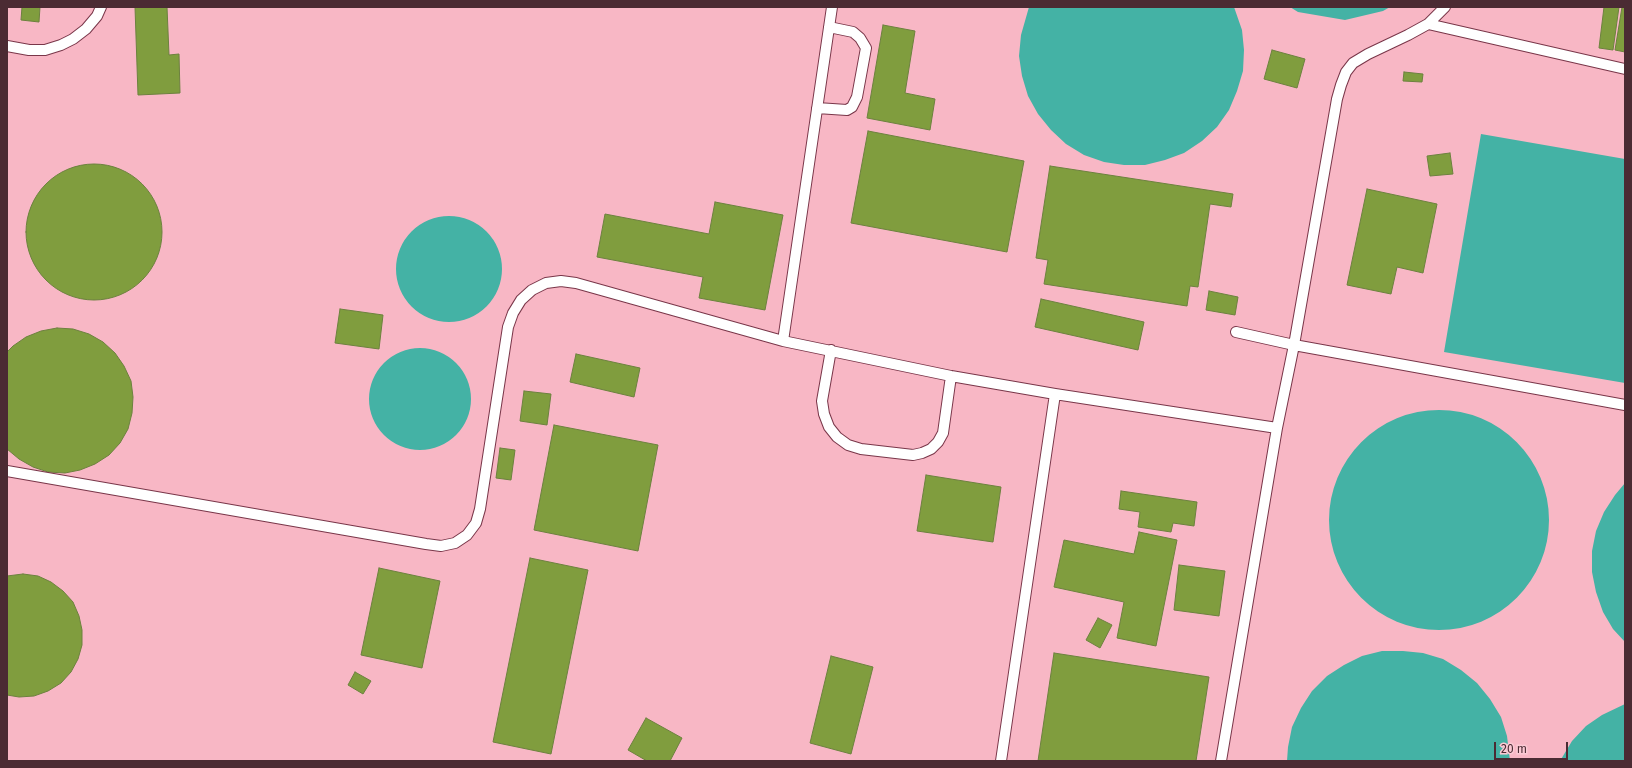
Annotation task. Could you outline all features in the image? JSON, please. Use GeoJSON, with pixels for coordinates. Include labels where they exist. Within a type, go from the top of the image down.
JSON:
{"type":"FeatureCollection","features":[{"type":"Feature","properties":{"kind":"lane"},"geometry":{"type":"LineString","coordinates":[[7,46],[29,50],[45,50],[61,46],[86,29],[97,16],[101,7]]}},
{"type":"Feature","properties":{"kind":"lane"},"geometry":{"type":"LineString","coordinates":[[783,340],[832,7]]}},
{"type":"Feature","properties":{"kind":"lane"},"geometry":{"type":"LineString","coordinates":[[1221,761],[1277,428],[1294,345],[1340,85],[1352,63],[1428,24],[1446,7]]}},
{"type":"Feature","properties":{"kind":"lane"},"geometry":{"type":"LineString","coordinates":[[1428,24],[1625,69]]}},
{"type":"Feature","properties":{"kind":"lane"},"geometry":{"type":"LineString","coordinates":[[817,108],[847,110],[852,107],[857,97],[866,48],[860,38],[853,32],[829,27]]}},
{"type":"Feature","properties":{"kind":"lane"},"geometry":{"type":"LineString","coordinates":[[7,471],[441,546],[455,543],[467,535],[476,523],[480,509],[508,328],[513,313],[521,300],[532,290],[546,284],[561,281],[576,283],[783,340],[951,376],[1055,394],[1277,428]]}},
{"type":"Feature","properties":{"kind":"lane"},"geometry":{"type":"LineString","coordinates":[[1236,332],[1294,345],[1625,405]]}},
{"type":"Feature","properties":{"kind":"lane"},"geometry":{"type":"LineString","coordinates":[[831,350],[822,401],[824,414],[829,427],[837,437],[848,444],[861,449],[913,455],[931,449],[938,442],[943,433],[951,376]]}},
{"type":"Feature","properties":{"kind":"lane"},"geometry":{"type":"LineString","coordinates":[[1001,761],[1055,394]]}},
{"type":"Feature","properties":{"kind":"shaded area"},"geometry":{"type":"Polygon","coordinates":[[[1029,7],[1234,7],[1242,30],[1244,50],[1243,71],[1229,110],[1217,127],[1202,141],[1184,153],[1165,160],[1145,165],[1124,165],[1104,162],[1084,155],[1066,144],[1051,130],[1038,114],[1028,96],[1022,76],[1019,56],[1021,35],[1029,7]]]}},
{"type":"Feature","properties":{"kind":"shaded area"},"geometry":{"type":"Polygon","coordinates":[[[1290,7],[1390,7],[1383,11],[1345,20],[1298,12],[1290,7]]]}},
{"type":"Feature","properties":{"kind":"shaded area"},"geometry":{"type":"Polygon","coordinates":[[[1481,134],[1625,159],[1625,383],[1444,352],[1481,134]]]}},
{"type":"Feature","properties":{"kind":"shaded area"},"geometry":{"type":"Polygon","coordinates":[[[449,216],[469,220],[486,232],[498,249],[502,269],[498,289],[486,306],[469,318],[449,322],[429,318],[412,306],[400,289],[396,269],[400,249],[412,232],[429,220],[449,216]]]}},
{"type":"Feature","properties":{"kind":"shaded area"},"geometry":{"type":"Polygon","coordinates":[[[420,348],[439,352],[456,363],[467,380],[471,399],[467,418],[456,435],[439,446],[420,450],[401,446],[384,435],[373,418],[369,399],[373,380],[384,363],[401,352],[420,348]]]}},
{"type":"Feature","properties":{"kind":"shaded area"},"geometry":{"type":"Polygon","coordinates":[[[1439,410],[1460,412],[1491,423],[1517,442],[1536,468],[1547,499],[1549,520],[1547,541],[1536,572],[1517,598],[1491,617],[1460,628],[1439,630],[1418,628],[1387,617],[1361,598],[1342,572],[1331,541],[1329,520],[1331,499],[1342,468],[1361,442],[1387,423],[1418,412],[1439,410]]]}},
{"type":"Feature","properties":{"kind":"shaded area"},"geometry":{"type":"Polygon","coordinates":[[[1625,483],[1625,642],[1613,629],[1603,612],[1596,592],[1592,572],[1592,551],[1596,531],[1604,512],[1625,483]]]}},
{"type":"Feature","properties":{"kind":"shaded area"},"geometry":{"type":"Polygon","coordinates":[[[1382,651],[1423,653],[1443,659],[1461,670],[1477,683],[1490,699],[1501,717],[1507,736],[1510,761],[1287,761],[1292,727],[1301,708],[1312,691],[1327,676],[1344,665],[1362,656],[1382,651]]]}},
{"type":"Feature","properties":{"kind":"shaded area"},"geometry":{"type":"Polygon","coordinates":[[[1625,704],[1625,761],[1560,761],[1572,741],[1586,726],[1602,715],[1625,704]]]}},
{"type":"Feature","properties":{"kind":"building"},"geometry":{"type":"Polygon","coordinates":[[[22,7],[40,7],[39,22],[21,20],[22,7]]]}},
{"type":"Feature","properties":{"kind":"building"},"geometry":{"type":"Polygon","coordinates":[[[135,7],[167,7],[169,55],[179,54],[180,93],[138,95],[135,7]]]}},
{"type":"Feature","properties":{"kind":"building"},"geometry":{"type":"Polygon","coordinates":[[[1604,7],[1619,7],[1613,50],[1599,48],[1604,7]]]}},
{"type":"Feature","properties":{"kind":"building"},"geometry":{"type":"Polygon","coordinates":[[[1622,7],[1625,7],[1625,52],[1615,50],[1622,7]]]}},
{"type":"Feature","properties":{"kind":"building"},"geometry":{"type":"Polygon","coordinates":[[[883,25],[915,31],[905,93],[935,99],[930,130],[867,118],[883,25]]]}},
{"type":"Feature","properties":{"kind":"building"},"geometry":{"type":"Polygon","coordinates":[[[1272,50],[1305,59],[1297,88],[1264,79],[1272,50]]]}},
{"type":"Feature","properties":{"kind":"building"},"geometry":{"type":"Polygon","coordinates":[[[1404,72],[1423,74],[1422,82],[1403,81],[1404,72]]]}},
{"type":"Feature","properties":{"kind":"building"},"geometry":{"type":"Polygon","coordinates":[[[868,131],[1024,161],[1007,252],[851,223],[868,131]]]}},
{"type":"Feature","properties":{"kind":"building"},"geometry":{"type":"Polygon","coordinates":[[[1450,153],[1453,174],[1430,176],[1427,156],[1450,153]]]}},
{"type":"Feature","properties":{"kind":"building"},"geometry":{"type":"Polygon","coordinates":[[[87,164],[101,164],[120,169],[132,175],[147,189],[157,206],[161,219],[161,245],[157,258],[151,270],[137,285],[132,289],[114,297],[101,300],[87,300],[68,295],[56,289],[41,275],[37,270],[29,252],[26,239],[26,225],[31,206],[37,194],[51,179],[56,175],[74,167],[87,164]]]}},
{"type":"Feature","properties":{"kind":"building"},"geometry":{"type":"Polygon","coordinates":[[[1050,166],[1233,194],[1231,207],[1210,204],[1198,287],[1190,286],[1187,306],[1044,284],[1048,260],[1036,258],[1050,166]]]}},
{"type":"Feature","properties":{"kind":"building"},"geometry":{"type":"Polygon","coordinates":[[[1367,189],[1437,204],[1423,273],[1397,267],[1391,294],[1347,285],[1367,189]]]}},
{"type":"Feature","properties":{"kind":"building"},"geometry":{"type":"Polygon","coordinates":[[[715,202],[783,215],[765,310],[699,298],[703,277],[597,257],[605,214],[709,234],[715,202]]]}},
{"type":"Feature","properties":{"kind":"building"},"geometry":{"type":"Polygon","coordinates":[[[1209,291],[1238,297],[1235,315],[1206,310],[1209,291]]]}},
{"type":"Feature","properties":{"kind":"building"},"geometry":{"type":"Polygon","coordinates":[[[1041,299],[1144,322],[1138,350],[1035,327],[1041,299]]]}},
{"type":"Feature","properties":{"kind":"building"},"geometry":{"type":"Polygon","coordinates":[[[340,309],[383,315],[379,349],[335,343],[340,309]]]}},
{"type":"Feature","properties":{"kind":"building"},"geometry":{"type":"Polygon","coordinates":[[[57,328],[73,329],[89,334],[103,342],[115,353],[124,366],[131,381],[133,397],[132,413],[128,429],[120,443],[109,455],[95,464],[80,470],[65,473],[48,472],[33,467],[19,459],[7,449],[7,352],[26,337],[41,331],[57,328]]]}},
{"type":"Feature","properties":{"kind":"building"},"geometry":{"type":"Polygon","coordinates":[[[576,354],[640,368],[634,397],[570,382],[576,354]]]}},
{"type":"Feature","properties":{"kind":"building"},"geometry":{"type":"Polygon","coordinates":[[[524,391],[551,394],[547,425],[520,421],[524,391]]]}},
{"type":"Feature","properties":{"kind":"building"},"geometry":{"type":"Polygon","coordinates":[[[554,425],[658,445],[638,551],[534,530],[554,425]]]}},
{"type":"Feature","properties":{"kind":"building"},"geometry":{"type":"Polygon","coordinates":[[[500,448],[515,450],[511,480],[496,478],[500,448]]]}},
{"type":"Feature","properties":{"kind":"building"},"geometry":{"type":"Polygon","coordinates":[[[926,475],[1001,487],[993,542],[917,531],[926,475]]]}},
{"type":"Feature","properties":{"kind":"building"},"geometry":{"type":"Polygon","coordinates":[[[1121,491],[1197,502],[1194,526],[1173,523],[1171,532],[1138,527],[1140,512],[1119,509],[1121,491]]]}},
{"type":"Feature","properties":{"kind":"building"},"geometry":{"type":"Polygon","coordinates":[[[1139,532],[1177,540],[1156,646],[1117,638],[1124,602],[1054,587],[1064,540],[1134,554],[1139,532]]]}},
{"type":"Feature","properties":{"kind":"building"},"geometry":{"type":"Polygon","coordinates":[[[530,558],[588,570],[551,754],[493,742],[530,558]]]}},
{"type":"Feature","properties":{"kind":"building"},"geometry":{"type":"Polygon","coordinates":[[[1179,565],[1225,571],[1219,616],[1174,610],[1179,565]]]}},
{"type":"Feature","properties":{"kind":"building"},"geometry":{"type":"Polygon","coordinates":[[[379,568],[440,581],[422,668],[361,655],[379,568]]]}},
{"type":"Feature","properties":{"kind":"building"},"geometry":{"type":"Polygon","coordinates":[[[23,574],[38,576],[51,582],[63,591],[73,602],[79,616],[82,630],[82,645],[78,659],[71,672],[61,683],[48,691],[34,696],[19,697],[7,695],[7,576],[23,574]]]}},
{"type":"Feature","properties":{"kind":"building"},"geometry":{"type":"Polygon","coordinates":[[[1098,618],[1112,625],[1100,648],[1086,640],[1098,618]]]}},
{"type":"Feature","properties":{"kind":"building"},"geometry":{"type":"Polygon","coordinates":[[[1054,653],[1209,677],[1196,761],[1038,761],[1054,653]]]}},
{"type":"Feature","properties":{"kind":"building"},"geometry":{"type":"Polygon","coordinates":[[[831,656],[873,667],[851,754],[810,743],[831,656]]]}},
{"type":"Feature","properties":{"kind":"building"},"geometry":{"type":"Polygon","coordinates":[[[355,672],[371,681],[363,694],[348,685],[355,672]]]}},
{"type":"Feature","properties":{"kind":"building"},"geometry":{"type":"Polygon","coordinates":[[[646,718],[682,738],[670,761],[647,761],[628,750],[646,718]]]}}]}
